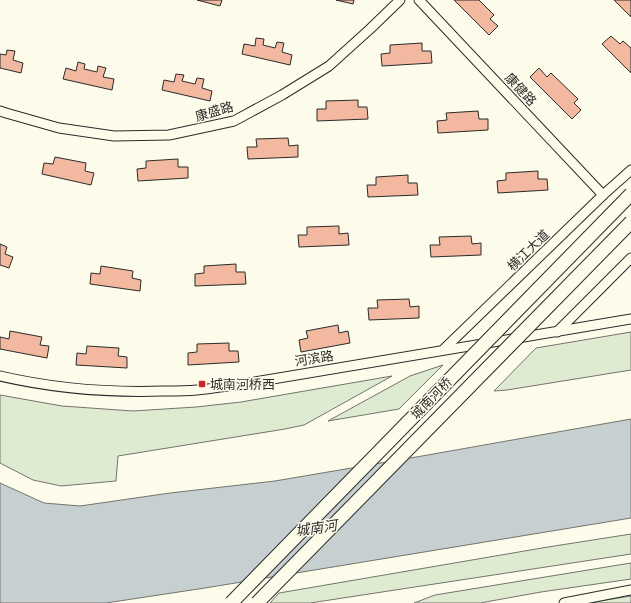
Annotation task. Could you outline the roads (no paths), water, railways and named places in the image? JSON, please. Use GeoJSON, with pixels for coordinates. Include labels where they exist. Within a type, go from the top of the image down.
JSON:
{"type":"FeatureCollection","features":[{"type":"Feature","properties":{"kind":"highway","name":"城南河桥"},"geometry":{"type":"LineString","coordinates":[[231,603],[631,194]]}},
{"type":"Feature","properties":{"kind":"highway","name":"城南河桥"},"geometry":{"type":"LineString","coordinates":[[257,603],[631,222]]}},
{"type":"Feature","properties":{"kind":"street","name":"康盛路"},"geometry":{"type":"LineString","coordinates":[[0,111],[59,128],[114,136],[169,136],[234,121],[282,95],[329,66],[400,0]]}},
{"type":"Feature","properties":{"kind":"street","name":"康健路"},"geometry":{"type":"LineString","coordinates":[[419,0],[603,195]]}},
{"type":"Feature","properties":{"kind":"street","name":"横江大道"},"geometry":{"type":"LineString","coordinates":[[443,350],[603,195],[631,170]]}},
{"type":"Feature","properties":{"kind":"street"},"geometry":{"type":"LineString","coordinates":[[557,332],[631,258]]}},
{"type":"Feature","properties":{"kind":"street","name":"河滨路"},"geometry":{"type":"LineString","coordinates":[[0,376],[24,382],[62,388],[103,391],[146,392],[197,390],[237,385],[631,319]]}},
{"type":"Feature","properties":{"kind":"street"},"geometry":{"type":"LineString","coordinates":[[564,603],[631,590]]}},
{"type":"Feature","properties":{"kind":"water","name":"城南河"},"geometry":{"type":"Polygon","coordinates":[[[631,419],[631,518],[106,603],[0,603],[0,483],[44,503],[80,506],[170,493],[275,481],[631,419]]]}},
{"type":"Feature","properties":{"kind":"place","name":"城南河桥西"},"geometry":{"type":"Point","coordinates":[202,384]}}]}
